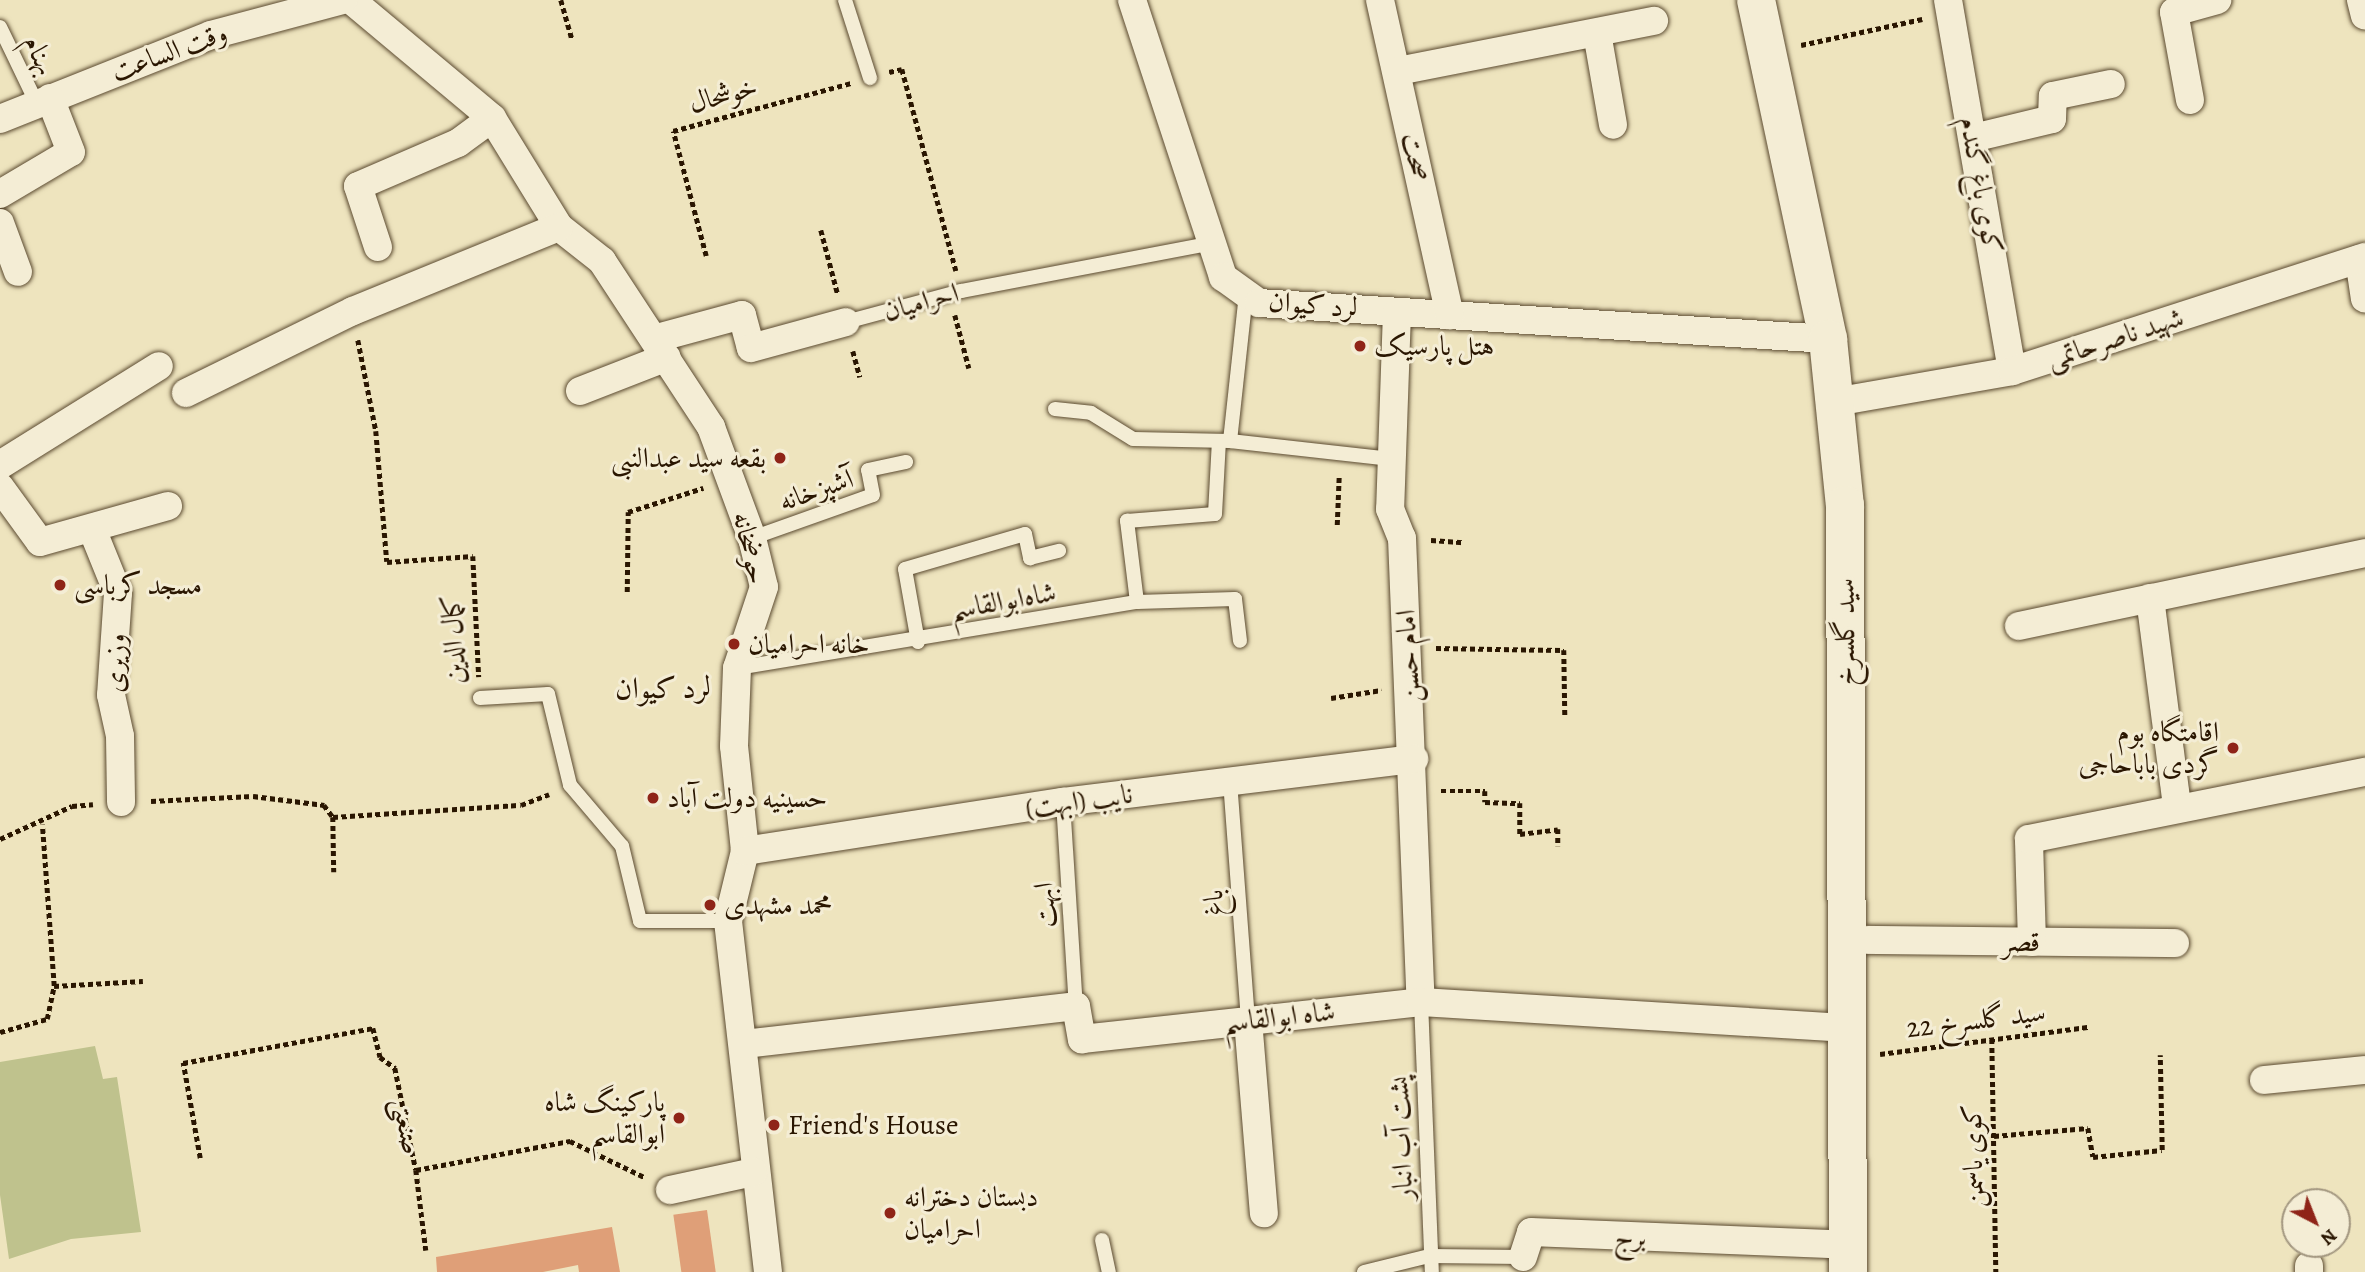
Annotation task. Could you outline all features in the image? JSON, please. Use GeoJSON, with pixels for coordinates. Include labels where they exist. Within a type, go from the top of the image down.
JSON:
{"type":"FeatureCollection","features":[{"type":"Feature","properties":{"kind":"main road","name":"سید گلسرخ"},"geometry":{"type":"LineString","coordinates":[[1756,0],[1840,340]]}},
{"type":"Feature","properties":{"kind":"main road","name":"سید گلسرخ"},"geometry":{"type":"LineString","coordinates":[[1781,0],[1840,340],[1847,400],[1870,503],[1868,940],[1856,1041]]}},
{"type":"Feature","properties":{"kind":"main road","name":"سید گلسرخ"},"geometry":{"type":"LineString","coordinates":[[1847,400],[1846,505],[1856,1041],[1856,1263]]}},
{"type":"Feature","properties":{"kind":"street"},"geometry":{"type":"LineString","coordinates":[[186,393],[353,311],[390,286],[559,227],[492,118],[351,0]]}},
{"type":"Feature","properties":{"kind":"street","name":"لرد کیوان"},"geometry":{"type":"LineString","coordinates":[[1132,0],[1223,277],[1259,303],[1840,340]]}},
{"type":"Feature","properties":{"kind":"street","name":"صحت"},"geometry":{"type":"LineString","coordinates":[[1380,0],[1398,71],[1450,315]]}},
{"type":"Feature","properties":{"kind":"street"},"geometry":{"type":"LineString","coordinates":[[2190,100],[2174,12],[2217,0]]}},
{"type":"Feature","properties":{"kind":"street"},"geometry":{"type":"LineString","coordinates":[[2361,0],[2365,16]]}},
{"type":"Feature","properties":{"kind":"street","name":"وقت الساعت"},"geometry":{"type":"LineString","coordinates":[[0,120],[211,35],[327,2]]}},
{"type":"Feature","properties":{"kind":"street","name":"کوی باغ گندم"},"geometry":{"type":"LineString","coordinates":[[1950,6],[2012,371]]}},
{"type":"Feature","properties":{"kind":"street"},"geometry":{"type":"LineString","coordinates":[[1398,71],[1654,21]]}},
{"type":"Feature","properties":{"kind":"street"},"geometry":{"type":"LineString","coordinates":[[1597,33],[1613,125]]}},
{"type":"Feature","properties":{"kind":"street"},"geometry":{"type":"LineString","coordinates":[[1973,138],[2052,119],[2053,96],[2111,85]]}},
{"type":"Feature","properties":{"kind":"street"},"geometry":{"type":"LineString","coordinates":[[0,194],[71,152],[43,101]]}},
{"type":"Feature","properties":{"kind":"street"},"geometry":{"type":"LineString","coordinates":[[378,247],[358,186],[458,143],[492,118]]}},
{"type":"Feature","properties":{"kind":"street"},"geometry":{"type":"LineString","coordinates":[[0,223],[18,272]]}},
{"type":"Feature","properties":{"kind":"street","name":"حوضخانه"},"geometry":{"type":"LineString","coordinates":[[559,227],[602,261],[662,348],[711,427],[752,538],[765,587],[737,668],[734,746],[745,852],[728,921]]}},
{"type":"Feature","properties":{"kind":"street"},"geometry":{"type":"LineString","coordinates":[[2362,258],[2365,299]]}},
{"type":"Feature","properties":{"kind":"street","name":"شهید ناصرحاتمی"},"geometry":{"type":"LineString","coordinates":[[1847,400],[2012,371],[2362,258]]}},
{"type":"Feature","properties":{"kind":"street","name":"امام حسن"},"geometry":{"type":"LineString","coordinates":[[1397,312],[1390,509],[1402,538],[1414,759],[1421,1002]]}},
{"type":"Feature","properties":{"kind":"street","name":"احرامیان"},"geometry":{"type":"LineString","coordinates":[[662,348],[742,315],[751,348],[845,322]]}},
{"type":"Feature","properties":{"kind":"street"},"geometry":{"type":"LineString","coordinates":[[580,391],[662,348]]}},
{"type":"Feature","properties":{"kind":"street"},"geometry":{"type":"LineString","coordinates":[[0,465],[159,366]]}},
{"type":"Feature","properties":{"kind":"street"},"geometry":{"type":"LineString","coordinates":[[0,487],[40,542],[168,506]]}},
{"type":"Feature","properties":{"kind":"street","name":"وزیری"},"geometry":{"type":"LineString","coordinates":[[92,529],[118,593],[111,695],[120,736],[121,802]]}},
{"type":"Feature","properties":{"kind":"street"},"geometry":{"type":"LineString","coordinates":[[2019,626],[2365,553]]}},
{"type":"Feature","properties":{"kind":"street"},"geometry":{"type":"LineString","coordinates":[[2150,598],[2177,806]]}},
{"type":"Feature","properties":{"kind":"street","name":"نایب (ابهت)"},"geometry":{"type":"LineString","coordinates":[[745,852],[1063,802],[1414,759]]}},
{"type":"Feature","properties":{"kind":"street"},"geometry":{"type":"LineString","coordinates":[[2032,942],[2029,839],[2177,806],[2365,772]]}},
{"type":"Feature","properties":{"kind":"street"},"geometry":{"type":"LineString","coordinates":[[728,921],[744,1044],[753,1172],[768,1272]]}},
{"type":"Feature","properties":{"kind":"street","name":"قصر"},"geometry":{"type":"LineString","coordinates":[[1868,940],[2175,943]]}},
{"type":"Feature","properties":{"kind":"street","name":"شاه ابوالقاسم"},"geometry":{"type":"LineString","coordinates":[[1076,1006],[1082,1039],[1421,1002],[1856,1041]]}},
{"type":"Feature","properties":{"kind":"street"},"geometry":{"type":"LineString","coordinates":[[744,1044],[1076,1006]]}},
{"type":"Feature","properties":{"kind":"street"},"geometry":{"type":"LineString","coordinates":[[1248,1020],[1264,1213]]}},
{"type":"Feature","properties":{"kind":"street"},"geometry":{"type":"LineString","coordinates":[[2264,1080],[2365,1070]]}},
{"type":"Feature","properties":{"kind":"street"},"geometry":{"type":"LineString","coordinates":[[670,1190],[753,1172]]}},
{"type":"Feature","properties":{"kind":"street","name":"برج"},"geometry":{"type":"LineString","coordinates":[[1523,1257],[1531,1233],[1856,1263]]}},
{"type":"Feature","properties":{"kind":"lane"},"geometry":{"type":"LineString","coordinates":[[845,0],[870,78]]}},
{"type":"Feature","properties":{"kind":"lane","name":"بهنام"},"geometry":{"type":"LineString","coordinates":[[0,27],[43,101]]}},
{"type":"Feature","properties":{"kind":"lane","name":"احرامیان"},"geometry":{"type":"LineString","coordinates":[[845,322],[955,293],[1213,243]]}},
{"type":"Feature","properties":{"kind":"lane"},"geometry":{"type":"LineString","coordinates":[[1137,602],[1127,521],[1215,514],[1246,294]]}},
{"type":"Feature","properties":{"kind":"lane"},"geometry":{"type":"LineString","coordinates":[[1055,409],[1091,413],[1133,439],[1225,441],[1391,458]]}},
{"type":"Feature","properties":{"kind":"lane","name":"آشپزخانه"},"geometry":{"type":"LineString","coordinates":[[752,538],[873,495],[868,470],[906,462]]}},
{"type":"Feature","properties":{"kind":"lane"},"geometry":{"type":"LineString","coordinates":[[918,642],[905,569],[1025,534],[1030,558],[1059,551]]}},
{"type":"Feature","properties":{"kind":"lane","name":"شاه‌ابوالقاسم"},"geometry":{"type":"LineString","coordinates":[[737,668],[918,642],[1137,602],[1235,599],[1240,641]]}},
{"type":"Feature","properties":{"kind":"lane","name":"کمال الدین"},"geometry":{"type":"LineString","coordinates":[[480,698],[548,694],[570,785],[622,846],[640,921],[728,921]]}},
{"type":"Feature","properties":{"kind":"lane","name":"باغ"},"geometry":{"type":"LineString","coordinates":[[1230,781],[1248,1020]]}},
{"type":"Feature","properties":{"kind":"lane","name":"ابهت"},"geometry":{"type":"LineString","coordinates":[[1063,802],[1076,1006]]}},
{"type":"Feature","properties":{"kind":"lane","name":"پشت آب انبار"},"geometry":{"type":"LineString","coordinates":[[1421,1002],[1429,1256],[1432,1272]]}},
{"type":"Feature","properties":{"kind":"lane"},"geometry":{"type":"LineString","coordinates":[[1102,1240],[1109,1272]]}},
{"type":"Feature","properties":{"kind":"lane","name":"برج"},"geometry":{"type":"LineString","coordinates":[[1364,1272],[1429,1256],[1523,1257]]}},
{"type":"Feature","properties":{"kind":"path"},"geometry":{"type":"LineString","coordinates":[[561,0],[572,39]]}},
{"type":"Feature","properties":{"kind":"path"},"geometry":{"type":"LineString","coordinates":[[1791,47],[1950,6]]}},
{"type":"Feature","properties":{"kind":"path"},"geometry":{"type":"LineString","coordinates":[[870,78],[902,69],[955,293],[969,368]]}},
{"type":"Feature","properties":{"kind":"path","name":"خوشحال"},"geometry":{"type":"LineString","coordinates":[[706,256],[673,131],[870,78]]}},
{"type":"Feature","properties":{"kind":"path"},"geometry":{"type":"LineString","coordinates":[[821,230],[845,322]]}},
{"type":"Feature","properties":{"kind":"path","name":"کمال الدین"},"geometry":{"type":"LineString","coordinates":[[353,311],[376,431],[387,562],[473,556],[480,698]]}},
{"type":"Feature","properties":{"kind":"path"},"geometry":{"type":"LineString","coordinates":[[1336,525],[1340,453]]}},
{"type":"Feature","properties":{"kind":"path"},"geometry":{"type":"LineString","coordinates":[[627,592],[628,512],[730,479]]}},
{"type":"Feature","properties":{"kind":"path"},"geometry":{"type":"LineString","coordinates":[[1407,647],[1563,650],[1565,716]]}},
{"type":"Feature","properties":{"kind":"path"},"geometry":{"type":"LineString","coordinates":[[1331,698],[1383,689],[1388,706],[1411,704]]}},
{"type":"Feature","properties":{"kind":"path"},"geometry":{"type":"LineString","coordinates":[[333,817],[521,805],[570,785]]}},
{"type":"Feature","properties":{"kind":"path"},"geometry":{"type":"LineString","coordinates":[[1415,791],[1485,791],[1485,802],[1520,803],[1520,834],[1558,829],[1558,846]]}},
{"type":"Feature","properties":{"kind":"path"},"geometry":{"type":"LineString","coordinates":[[0,839],[42,824],[72,806],[253,796],[324,805],[333,817],[334,872]]}},
{"type":"Feature","properties":{"kind":"path"},"geometry":{"type":"LineString","coordinates":[[0,1032],[47,1019],[54,986],[42,824]]}},
{"type":"Feature","properties":{"kind":"path"},"geometry":{"type":"LineString","coordinates":[[54,986],[143,981]]}},
{"type":"Feature","properties":{"kind":"path","name":"سید گلسرخ 22"},"geometry":{"type":"LineString","coordinates":[[1856,1041],[1992,1039],[2089,1027]]}},
{"type":"Feature","properties":{"kind":"path","name":"صنعتی"},"geometry":{"type":"LineString","coordinates":[[200,1158],[183,1063],[373,1028],[380,1057],[395,1068],[416,1170],[570,1141],[670,1190]]}},
{"type":"Feature","properties":{"kind":"path","name":"کوی یاسمن"},"geometry":{"type":"LineString","coordinates":[[1992,1039],[1996,1272]]}},
{"type":"Feature","properties":{"kind":"path"},"geometry":{"type":"LineString","coordinates":[[1994,1136],[2088,1128],[2093,1157],[2162,1150],[2160,1055]]}},
{"type":"Feature","properties":{"kind":"path"},"geometry":{"type":"LineString","coordinates":[[416,1170],[426,1250]]}},
{"type":"Feature","properties":{"kind":"green space"},"geometry":{"type":"Polygon","coordinates":[[[95,1046],[103,1079],[117,1077],[141,1232],[71,1239],[9,1259],[0,1195],[0,1062],[95,1046]]]}},
{"type":"Feature","properties":{"kind":"building"},"geometry":{"type":"Polygon","coordinates":[[[707,1210],[716,1272],[681,1272],[673,1215],[707,1210]]]}},
{"type":"Feature","properties":{"kind":"building"},"geometry":{"type":"Polygon","coordinates":[[[612,1227],[620,1272],[579,1272],[578,1265],[543,1272],[437,1272],[436,1257],[612,1227]]]}},
{"type":"Feature","properties":{"kind":"place","name":"هتل پارسیک"},"geometry":{"type":"Point","coordinates":[1360,346]}},
{"type":"Feature","properties":{"kind":"place","name":"بقعه سید عبدالنبی"},"geometry":{"type":"Point","coordinates":[780,458]}},
{"type":"Feature","properties":{"kind":"place","name":"مسجد کرباسی"},"geometry":{"type":"Point","coordinates":[60,585]}},
{"type":"Feature","properties":{"kind":"place","name":"خانه احرامیان"},"geometry":{"type":"Point","coordinates":[734,644]}},
{"type":"Feature","properties":{"kind":"place","name":"اقامتگاه بوم گردی باباحاجی"},"geometry":{"type":"Point","coordinates":[2233,748]}},
{"type":"Feature","properties":{"kind":"place","name":"حسینیه دولت آباد"},"geometry":{"type":"Point","coordinates":[653,798]}},
{"type":"Feature","properties":{"kind":"place","name":"محمد مشهدی"},"geometry":{"type":"Point","coordinates":[710,905]}},
{"type":"Feature","properties":{"kind":"place","name":"پارکینگ شاه ابوالقاسم"},"geometry":{"type":"Point","coordinates":[679,1118]}},
{"type":"Feature","properties":{"kind":"place","name":"Friend's House"},"geometry":{"type":"Point","coordinates":[774,1125]}},
{"type":"Feature","properties":{"kind":"place","name":"دبستان دخترانه احرامیان"},"geometry":{"type":"Point","coordinates":[890,1213]}},
{"type":"Feature","properties":{"kind":"district","name":"لرد کیوان"},"geometry":{"type":"Point","coordinates":[663,688]}}]}
